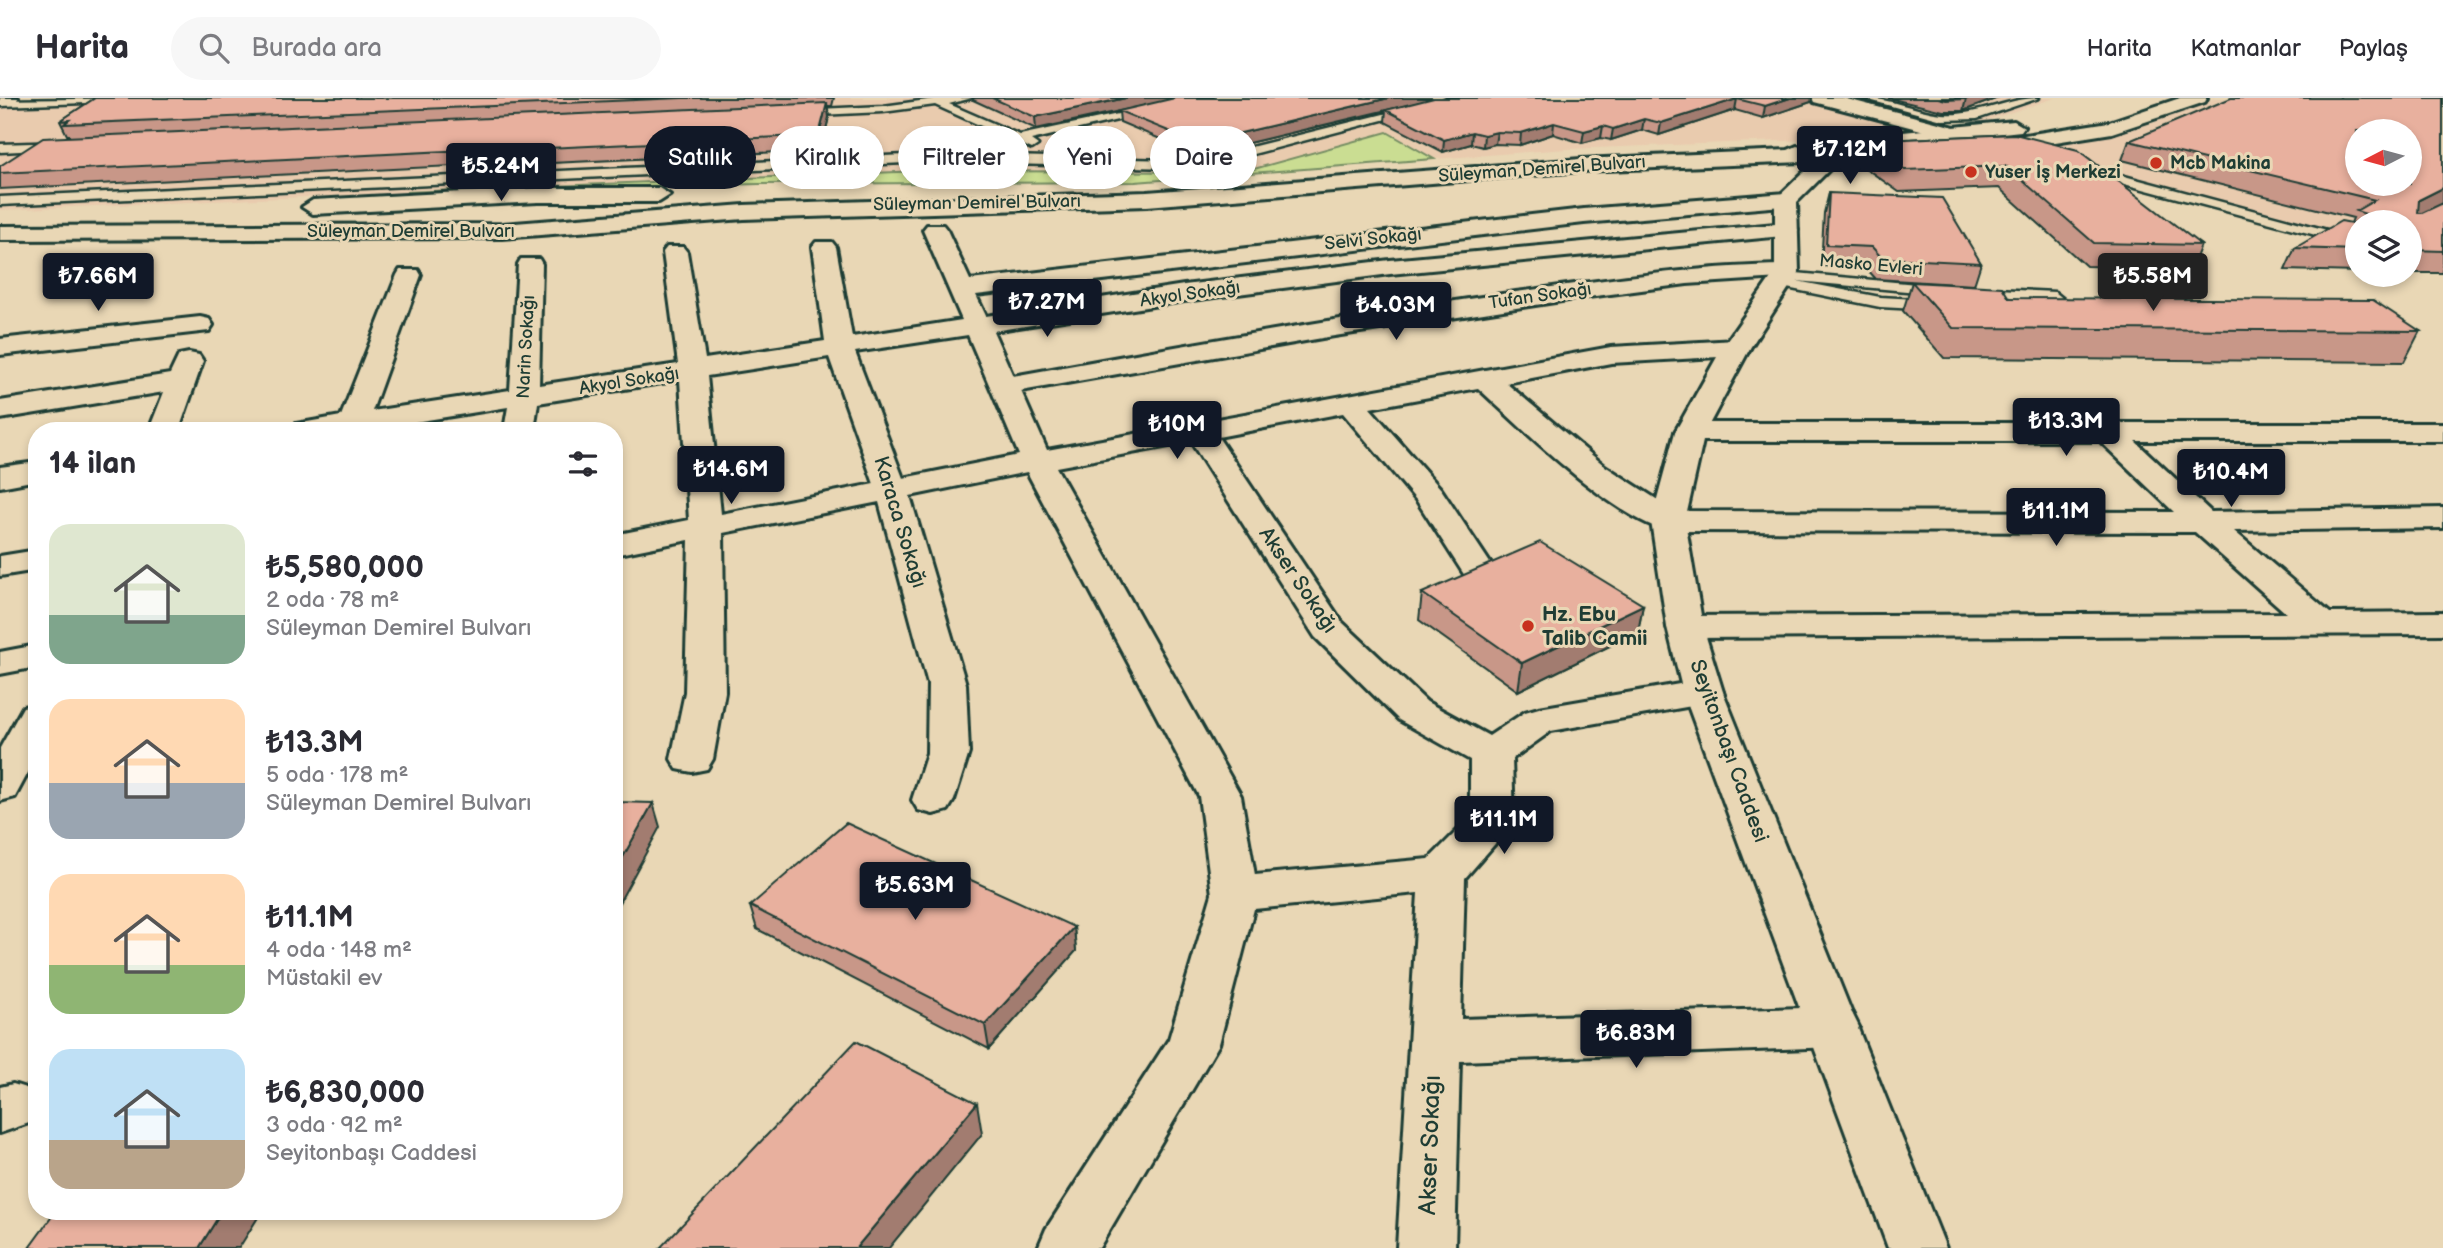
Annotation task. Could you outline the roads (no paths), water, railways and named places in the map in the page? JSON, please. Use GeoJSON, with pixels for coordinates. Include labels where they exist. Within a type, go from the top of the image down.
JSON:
{"type":"FeatureCollection","features":[{"type":"Feature","properties":{"kind":"street"},"geometry":{"type":"LineString","coordinates":[[0,102],[9,98]]}},
{"type":"Feature","properties":{"kind":"street"},"geometry":{"type":"LineString","coordinates":[[1821,98],[1959,134]]}},
{"type":"Feature","properties":{"kind":"street","name":"Süleyman Demirel Bulvarı"},"geometry":{"type":"LineString","coordinates":[[0,233],[521,230],[614,221],[867,206],[1147,199],[1568,166],[1743,158],[1795,192],[1885,152],[1996,145],[2112,127],[2198,98]]}},
{"type":"Feature","properties":{"kind":"street","name":"Süleyman Demirel Bulvarı"},"geometry":{"type":"LineString","coordinates":[[713,194],[1165,188],[1558,156],[1784,146],[1959,134],[2031,125],[2106,106]]}},
{"type":"Feature","properties":{"kind":"street"},"geometry":{"type":"LineString","coordinates":[[1784,146],[1795,192],[1785,277]]}},
{"type":"Feature","properties":{"kind":"street","name":"Selvi Sokağı"},"geometry":{"type":"LineString","coordinates":[[961,289],[1795,192]]}},
{"type":"Feature","properties":{"kind":"street","name":"Akyol Sokağı"},"geometry":{"type":"LineString","coordinates":[[380,422],[1184,293],[1390,267],[1795,192]]}},
{"type":"Feature","properties":{"kind":"street","name":"Süleyman Demirel Bulvarı"},"geometry":{"type":"LineString","coordinates":[[0,218],[538,195],[686,194]]}},
{"type":"Feature","properties":{"kind":"street"},"geometry":{"type":"LineString","coordinates":[[614,221],[537,221],[526,219],[521,213],[526,206],[546,200],[633,195]]}},
{"type":"Feature","properties":{"kind":"street"},"geometry":{"type":"LineString","coordinates":[[379,232],[465,223],[485,216],[492,207],[480,202],[413,202]]}},
{"type":"Feature","properties":{"kind":"street"},"geometry":{"type":"LineString","coordinates":[[935,230],[1037,461],[1220,796],[1235,894],[1193,1044],[1067,1248]]}},
{"type":"Feature","properties":{"kind":"street","name":"Karaca Sokağı"},"geometry":{"type":"LineString","coordinates":[[824,247],[839,348],[892,490],[947,684],[948,753],[933,800]]}},
{"type":"Feature","properties":{"kind":"street"},"geometry":{"type":"LineString","coordinates":[[675,253],[693,371],[706,527],[705,692],[692,759]]}},
{"type":"Feature","properties":{"kind":"street","name":"Narin Sokağı"},"geometry":{"type":"LineString","coordinates":[[520,422],[524,397],[530,264]]}},
{"type":"Feature","properties":{"kind":"street","name":"Tufan Sokağı"},"geometry":{"type":"LineString","coordinates":[[1004,386],[1200,350],[1487,304],[1732,272],[1785,277]]}},
{"type":"Feature","properties":{"kind":"street"},"geometry":{"type":"LineString","coordinates":[[353,422],[409,275]]}},
{"type":"Feature","properties":{"kind":"street","name":"Seyitonbaşı Caddesi"},"geometry":{"type":"LineString","coordinates":[[1785,277],[1736,348],[1690,432],[1668,521],[1685,627],[1703,692],[1917,1248]]}},
{"type":"Feature","properties":{"kind":"street"},"geometry":{"type":"LineString","coordinates":[[0,347],[203,314],[167,422]]}},
{"type":"Feature","properties":{"kind":"street"},"geometry":{"type":"LineString","coordinates":[[623,543],[1037,461],[1483,377],[1611,355],[1736,348]]}},
{"type":"Feature","properties":{"kind":"street"},"geometry":{"type":"LineString","coordinates":[[1483,377],[1567,453],[1627,499],[1668,521],[2203,522],[2443,517]]}},
{"type":"Feature","properties":{"kind":"street"},"geometry":{"type":"LineString","coordinates":[[0,410],[183,380]]}},
{"type":"Feature","properties":{"kind":"street"},"geometry":{"type":"LineString","coordinates":[[1349,402],[1430,496],[1477,569]]}},
{"type":"Feature","properties":{"kind":"street","name":"Akser Sokağı"},"geometry":{"type":"LineString","coordinates":[[1199,431],[1328,629],[1413,711],[1491,754]]}},
{"type":"Feature","properties":{"kind":"street"},"geometry":{"type":"LineString","coordinates":[[1690,432],[2443,432]]}},
{"type":"Feature","properties":{"kind":"street"},"geometry":{"type":"LineString","coordinates":[[2108,432],[2203,522],[2321,624]]}},
{"type":"Feature","properties":{"kind":"street"},"geometry":{"type":"LineString","coordinates":[[0,477],[28,472]]}},
{"type":"Feature","properties":{"kind":"street"},"geometry":{"type":"LineString","coordinates":[[0,566],[28,562]]}},
{"type":"Feature","properties":{"kind":"street"},"geometry":{"type":"LineString","coordinates":[[1685,627],[2443,622]]}},
{"type":"Feature","properties":{"kind":"street"},"geometry":{"type":"LineString","coordinates":[[0,663],[28,658]]}},
{"type":"Feature","properties":{"kind":"street"},"geometry":{"type":"LineString","coordinates":[[1235,894],[1442,874],[1492,822],[1491,754],[1539,721],[1703,692]]}},
{"type":"Feature","properties":{"kind":"street"},"geometry":{"type":"LineString","coordinates":[[0,787],[28,733]]}},
{"type":"Feature","properties":{"kind":"street","name":"Akser Sokağı"},"geometry":{"type":"LineString","coordinates":[[1426,1248],[1442,874]]}},
{"type":"Feature","properties":{"kind":"street"},"geometry":{"type":"LineString","coordinates":[[1434,1041],[1834,1027]]}},
{"type":"Feature","properties":{"kind":"lane"},"geometry":{"type":"LineString","coordinates":[[0,102],[144,98]]}},
{"type":"Feature","properties":{"kind":"lane"},"geometry":{"type":"LineString","coordinates":[[928,98],[991,126]]}},
{"type":"Feature","properties":{"kind":"lane"},"geometry":{"type":"LineString","coordinates":[[786,113],[940,103],[967,98]]}},
{"type":"Feature","properties":{"kind":"lane"},"geometry":{"type":"LineString","coordinates":[[1029,137],[1208,98]]}},
{"type":"Feature","properties":{"kind":"lane"},"geometry":{"type":"LineString","coordinates":[[1136,163],[1172,164],[1215,160],[1461,98]]}},
{"type":"Feature","properties":{"kind":"lane"},"geometry":{"type":"LineString","coordinates":[[1867,98],[1942,117],[1977,116],[2026,99]]}},
{"type":"Feature","properties":{"kind":"lane"},"geometry":{"type":"LineString","coordinates":[[0,148],[69,145]]}},
{"type":"Feature","properties":{"kind":"lane"},"geometry":{"type":"LineString","coordinates":[[1996,145],[2033,155]]}},
{"type":"Feature","properties":{"kind":"lane"},"geometry":{"type":"LineString","coordinates":[[0,201],[849,160],[927,158],[1043,161]]}},
{"type":"Feature","properties":{"kind":"lane"},"geometry":{"type":"LineString","coordinates":[[2070,166],[2345,239]]}},
{"type":"Feature","properties":{"kind":"lane","name":"Masko Evleri"},"geometry":{"type":"LineString","coordinates":[[1785,277],[1880,302],[1949,306]]}},
{"type":"Feature","properties":{"kind":"lane","name":"Masko Evleri"},"geometry":{"type":"LineString","coordinates":[[1785,277],[1865,285],[2054,296],[2073,313],[1976,307]]}},
{"type":"Feature","properties":{"kind":"place","name":"Mcb Makina"},"geometry":{"type":"Point","coordinates":[2156,163]}},
{"type":"Feature","properties":{"kind":"place","name":"Yuser İş Merkezi"},"geometry":{"type":"Point","coordinates":[1971,172]}},
{"type":"Feature","properties":{"kind":"place","name":"Hz. Ebu Talib Camii"},"geometry":{"type":"Point","coordinates":[1528,626]}}]}
